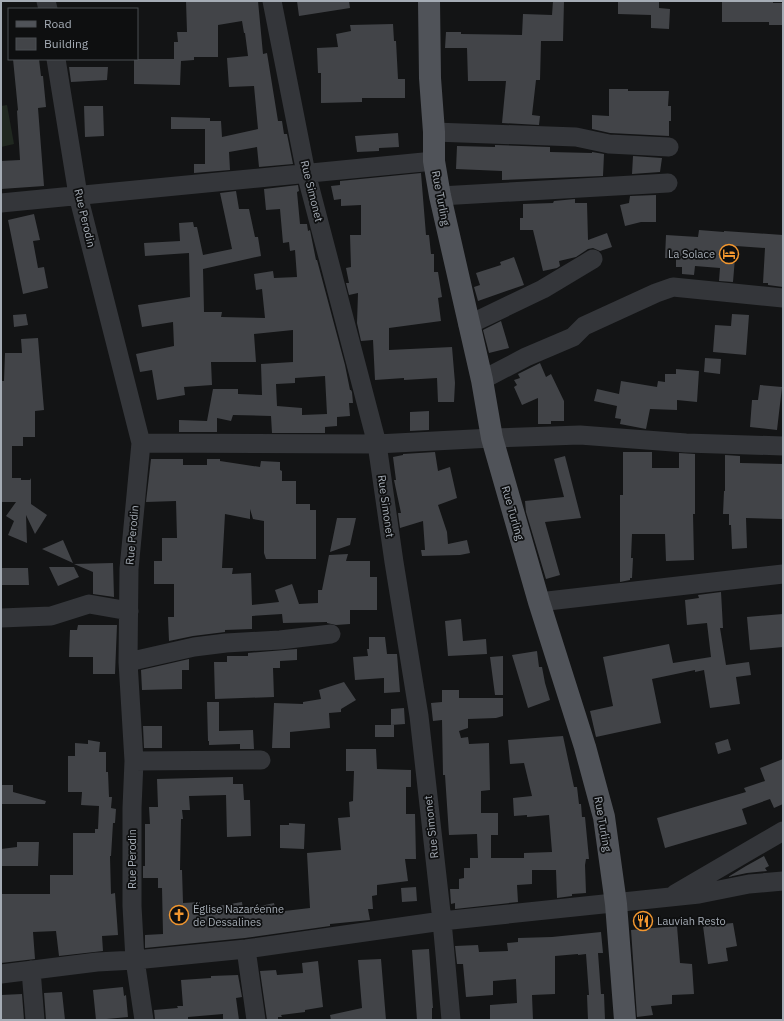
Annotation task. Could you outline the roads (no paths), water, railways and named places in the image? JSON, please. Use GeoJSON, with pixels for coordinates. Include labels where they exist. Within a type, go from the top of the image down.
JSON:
{"type":"FeatureCollection","features":[{"type":"Feature","properties":{"kind":"main road","name":"Rue Turling"},"geometry":{"type":"LineString","coordinates":[[429,1],[430,78],[434,132],[434,161],[440,196],[468,325],[482,380],[492,438],[539,602],[586,747],[602,810],[616,904],[625,1020]]}},
{"type":"Feature","properties":{"kind":"street","name":"Rue Simonet"},"geometry":{"type":"LineString","coordinates":[[272,1],[306,173],[377,444],[394,562],[419,716],[442,921],[451,1020]]}},
{"type":"Feature","properties":{"kind":"street","name":"Rue Perodin"},"geometry":{"type":"LineString","coordinates":[[56,60],[78,195],[141,443],[129,569],[128,662],[134,761],[132,808],[132,906],[135,960],[144,1020]]}},
{"type":"Feature","properties":{"kind":"street"},"geometry":{"type":"LineString","coordinates":[[434,132],[576,137],[608,144],[669,147]]}},
{"type":"Feature","properties":{"kind":"street"},"geometry":{"type":"LineString","coordinates":[[1,203],[434,161]]}},
{"type":"Feature","properties":{"kind":"street"},"geometry":{"type":"LineString","coordinates":[[440,196],[668,183]]}},
{"type":"Feature","properties":{"kind":"street"},"geometry":{"type":"LineString","coordinates":[[468,325],[543,289],[593,259]]}},
{"type":"Feature","properties":{"kind":"street"},"geometry":{"type":"LineString","coordinates":[[482,380],[526,357],[573,337],[584,326],[656,293],[673,287],[783,298]]}},
{"type":"Feature","properties":{"kind":"street"},"geometry":{"type":"LineString","coordinates":[[141,443],[377,444],[580,435],[686,443],[783,446]]}},
{"type":"Feature","properties":{"kind":"street"},"geometry":{"type":"LineString","coordinates":[[539,602],[783,574]]}},
{"type":"Feature","properties":{"kind":"street"},"geometry":{"type":"LineString","coordinates":[[1,618],[51,616],[89,604],[129,610]]}},
{"type":"Feature","properties":{"kind":"street"},"geometry":{"type":"LineString","coordinates":[[128,662],[194,647],[331,634]]}},
{"type":"Feature","properties":{"kind":"street"},"geometry":{"type":"LineString","coordinates":[[134,761],[261,760]]}},
{"type":"Feature","properties":{"kind":"street"},"geometry":{"type":"LineString","coordinates":[[671,896],[783,831]]}},
{"type":"Feature","properties":{"kind":"street"},"geometry":{"type":"LineString","coordinates":[[1,974],[97,962],[135,960],[246,949],[442,921],[616,904],[671,896],[699,894],[750,884],[783,881]]}},
{"type":"Feature","properties":{"kind":"street"},"geometry":{"type":"LineString","coordinates":[[246,949],[256,1020]]}},
{"type":"Feature","properties":{"kind":"street"},"geometry":{"type":"LineString","coordinates":[[31,970],[35,1020]]}},
{"type":"Feature","properties":{"kind":"place","name":"La Solace"},"geometry":{"type":"Point","coordinates":[729,254]}},
{"type":"Feature","properties":{"kind":"place","name":"Église Nazaréenne de Dessalines"},"geometry":{"type":"Point","coordinates":[179,915]}},
{"type":"Feature","properties":{"kind":"place","name":"Lauviah Resto"},"geometry":{"type":"Point","coordinates":[643,921]}}]}
